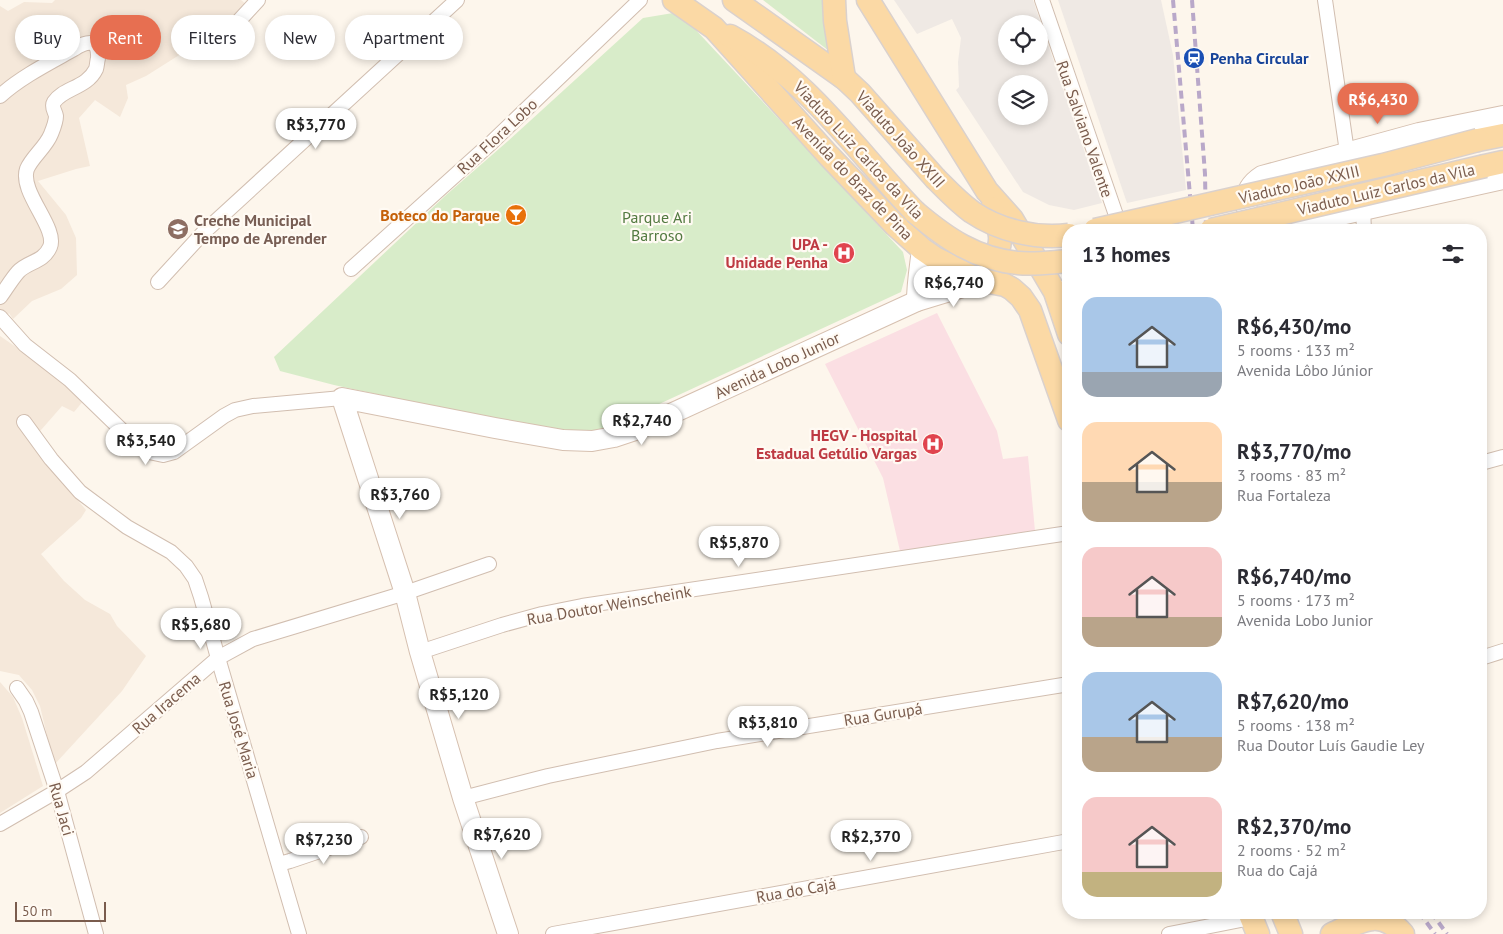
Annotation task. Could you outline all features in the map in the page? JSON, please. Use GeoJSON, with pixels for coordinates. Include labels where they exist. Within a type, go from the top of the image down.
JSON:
{"type":"FeatureCollection","features":[{"type":"Feature","properties":{"kind":"main road","name":"Avenida do Braz de Pina"},"geometry":{"type":"LineString","coordinates":[[674,0],[714,28],[829,156],[895,225],[929,253],[979,280],[1004,285],[1012,289],[1020,297],[1030,310],[1062,400]]}},
{"type":"Feature","properties":{"kind":"main road","name":"Viaduto João XXIII"},"geometry":{"type":"LineString","coordinates":[[734,0],[844,78],[860,93],[949,193],[973,212],[1006,228],[1024,234],[1062,235]]}},
{"type":"Feature","properties":{"kind":"main road"},"geometry":{"type":"LineString","coordinates":[[834,0],[835,22],[844,78]]}},
{"type":"Feature","properties":{"kind":"main road"},"geometry":{"type":"LineString","coordinates":[[868,0],[987,191],[1012,219],[1062,289]]}},
{"type":"Feature","properties":{"kind":"main road","name":"Viaduto Luiz Carlos da Vila"},"geometry":{"type":"LineString","coordinates":[[714,28],[768,59],[796,82],[818,103],[915,212],[944,235],[959,245],[986,256],[1020,263],[1062,262]]}},
{"type":"Feature","properties":{"kind":"main road","name":"Viaduto João XXIII"},"geometry":{"type":"LineString","coordinates":[[1122,224],[1383,165],[1503,135]]}},
{"type":"Feature","properties":{"kind":"main road","name":"Viaduto Luiz Carlos da Vila"},"geometry":{"type":"LineString","coordinates":[[1237,224],[1494,164]]}},
{"type":"Feature","properties":{"kind":"main road"},"geometry":{"type":"LineString","coordinates":[[979,280],[993,262],[1000,236],[987,191]]}},
{"type":"Feature","properties":{"kind":"main road"},"geometry":{"type":"LineString","coordinates":[[929,253],[984,251],[993,245],[1000,236]]}},
{"type":"Feature","properties":{"kind":"main road"},"geometry":{"type":"LineString","coordinates":[[1285,919],[1291,934]]}},
{"type":"Feature","properties":{"kind":"main road"},"geometry":{"type":"LineString","coordinates":[[1332,934],[1367,919]]}},
{"type":"Feature","properties":{"kind":"main road"},"geometry":{"type":"LineString","coordinates":[[1378,919],[1392,924],[1403,934]]}},
{"type":"Feature","properties":{"kind":"street"},"geometry":{"type":"LineString","coordinates":[[244,15],[258,0]]}},
{"type":"Feature","properties":{"kind":"street"},"geometry":{"type":"LineString","coordinates":[[158,282],[203,233],[457,0]]}},
{"type":"Feature","properties":{"kind":"street","name":"Rua Flora Lobo"},"geometry":{"type":"LineString","coordinates":[[351,269],[492,142],[640,0]]}},
{"type":"Feature","properties":{"kind":"street","name":"Rua Salviano Valente"},"geometry":{"type":"LineString","coordinates":[[1042,0],[1060,58],[1118,224]]}},
{"type":"Feature","properties":{"kind":"street"},"geometry":{"type":"LineString","coordinates":[[1326,0],[1347,152]]}},
{"type":"Feature","properties":{"kind":"street"},"geometry":{"type":"LineString","coordinates":[[0,96],[79,45],[87,42],[93,43],[97,47],[97,67],[92,75],[85,82],[57,98],[53,103],[55,121],[50,136],[28,167],[26,177],[28,186],[50,235],[51,245],[47,253],[40,260],[24,267],[18,272],[0,297]]}},
{"type":"Feature","properties":{"kind":"street"},"geometry":{"type":"LineString","coordinates":[[1260,224],[1253,220],[1247,211],[1246,199],[1247,192],[1255,180],[1262,176],[1419,133],[1503,116]]}},
{"type":"Feature","properties":{"kind":"street"},"geometry":{"type":"LineString","coordinates":[[1299,224],[1503,179]]}},
{"type":"Feature","properties":{"kind":"street"},"geometry":{"type":"LineString","coordinates":[[1363,209],[1364,224]]}},
{"type":"Feature","properties":{"kind":"street"},"geometry":{"type":"LineString","coordinates":[[917,301],[920,268],[929,253]]}},
{"type":"Feature","properties":{"kind":"street","name":"Avenida Lobo Junior"},"geometry":{"type":"LineString","coordinates":[[342,398],[564,440],[592,441],[614,437],[638,429],[917,301],[963,288],[979,280]]}},
{"type":"Feature","properties":{"kind":"street"},"geometry":{"type":"LineString","coordinates":[[0,317],[25,344],[70,380],[136,444],[149,452],[163,455],[174,452],[235,410],[253,406],[342,398],[405,593],[420,652],[463,798],[508,934]]}},
{"type":"Feature","properties":{"kind":"street","name":"Rua José Maria"},"geometry":{"type":"LineString","coordinates":[[24,422],[51,459],[80,492],[127,527],[171,552],[186,566],[195,579],[299,934]]}},
{"type":"Feature","properties":{"kind":"street"},"geometry":{"type":"LineString","coordinates":[[1487,461],[1503,457]]}},
{"type":"Feature","properties":{"kind":"street","name":"Rua Doutor Weinscheink"},"geometry":{"type":"LineString","coordinates":[[420,652],[510,623],[582,606],[1062,534]]}},
{"type":"Feature","properties":{"kind":"street","name":"Rua Iracema"},"geometry":{"type":"LineString","coordinates":[[0,824],[86,772],[218,658],[253,639],[405,593],[489,564]]}},
{"type":"Feature","properties":{"kind":"street"},"geometry":{"type":"LineString","coordinates":[[1487,656],[1503,651]]}},
{"type":"Feature","properties":{"kind":"street","name":"Rua Gurupá"},"geometry":{"type":"LineString","coordinates":[[463,798],[548,776],[717,741],[1062,685]]}},
{"type":"Feature","properties":{"kind":"street","name":"Rua Jaci"},"geometry":{"type":"LineString","coordinates":[[17,688],[32,712],[57,791],[96,934]]}},
{"type":"Feature","properties":{"kind":"street"},"geometry":{"type":"LineString","coordinates":[[279,864],[360,837]]}},
{"type":"Feature","properties":{"kind":"street","name":"Rua do Cajá"},"geometry":{"type":"LineString","coordinates":[[553,934],[1062,843]]}},
{"type":"Feature","properties":{"kind":"street"},"geometry":{"type":"LineString","coordinates":[[1169,934],[1253,921]]}},
{"type":"Feature","properties":{"kind":"shaded area"},"geometry":{"type":"Polygon","coordinates":[[[55,0],[241,0],[248,6],[241,15],[171,15],[171,60],[146,76],[126,85],[128,98],[120,117],[95,100],[79,118],[90,166],[38,181],[66,215],[76,238],[77,275],[61,289],[32,301],[13,319],[9,313],[0,327],[0,6],[8,11],[24,2],[52,3],[55,0]]]}},
{"type":"Feature","properties":{"kind":"shaded area"},"geometry":{"type":"Polygon","coordinates":[[[894,0],[1033,0],[1038,15],[998,15],[998,65],[1048,65],[1048,44],[1102,203],[1074,210],[1049,205],[1023,192],[956,90],[959,87],[958,62],[961,38],[952,19],[917,34],[894,0]]]}},
{"type":"Feature","properties":{"kind":"shaded area"},"geometry":{"type":"Polygon","coordinates":[[[1058,0],[1161,0],[1173,55],[1186,190],[1127,203],[1058,0]]]}},
{"type":"Feature","properties":{"kind":"shaded area","name":"HEGV - Hospital Estadual Getúlio Vargas"},"geometry":{"type":"Polygon","coordinates":[[[937,313],[997,431],[1003,459],[1028,456],[1035,531],[900,551],[883,478],[825,364],[937,313]]]}},
{"type":"Feature","properties":{"kind":"shaded area"},"geometry":{"type":"Polygon","coordinates":[[[0,336],[40,366],[66,382],[84,400],[74,412],[62,406],[34,438],[61,481],[86,510],[81,518],[41,554],[64,581],[85,600],[110,614],[117,626],[146,656],[122,691],[54,765],[40,706],[32,690],[19,675],[0,671],[0,336]]]}},
{"type":"Feature","properties":{"kind":"shaded area"},"geometry":{"type":"Polygon","coordinates":[[[0,682],[13,697],[22,718],[43,786],[0,813],[0,682]]]}},
{"type":"Feature","properties":{"kind":"green space"},"geometry":{"type":"Polygon","coordinates":[[[763,0],[830,0],[833,54],[763,0]]]}},
{"type":"Feature","properties":{"kind":"green space","name":"Parque Ari Barroso"},"geometry":{"type":"Polygon","coordinates":[[[679,12],[903,252],[907,270],[901,292],[603,430],[549,431],[334,385],[280,371],[274,357],[445,196],[643,18],[679,12]]]}},
{"type":"Feature","properties":{"kind":"railway"},"geometry":{"type":"LineString","coordinates":[[1173,0],[1192,224]]}},
{"type":"Feature","properties":{"kind":"railway"},"geometry":{"type":"LineString","coordinates":[[1192,0],[1205,174],[1206,224]]}},
{"type":"Feature","properties":{"kind":"railway"},"geometry":{"type":"LineString","coordinates":[[1424,919],[1435,934]]}},
{"type":"Feature","properties":{"kind":"railway"},"geometry":{"type":"LineString","coordinates":[[1436,919],[1447,934]]}},
{"type":"Feature","properties":{"kind":"place","name":"Penha Circular"},"geometry":{"type":"Point","coordinates":[1194,58]}},
{"type":"Feature","properties":{"kind":"place","name":"Boteco do Parque"},"geometry":{"type":"Point","coordinates":[516,215]}},
{"type":"Feature","properties":{"kind":"place","name":"Creche Municipal Tempo de Aprender"},"geometry":{"type":"Point","coordinates":[178,229]}},
{"type":"Feature","properties":{"kind":"place","name":"UPA - Unidade Penha"},"geometry":{"type":"Point","coordinates":[844,253]}},
{"type":"Feature","properties":{"kind":"place","name":"HEGV - Hospital Estadual Getúlio Vargas"},"geometry":{"type":"Point","coordinates":[933,444]}}]}
